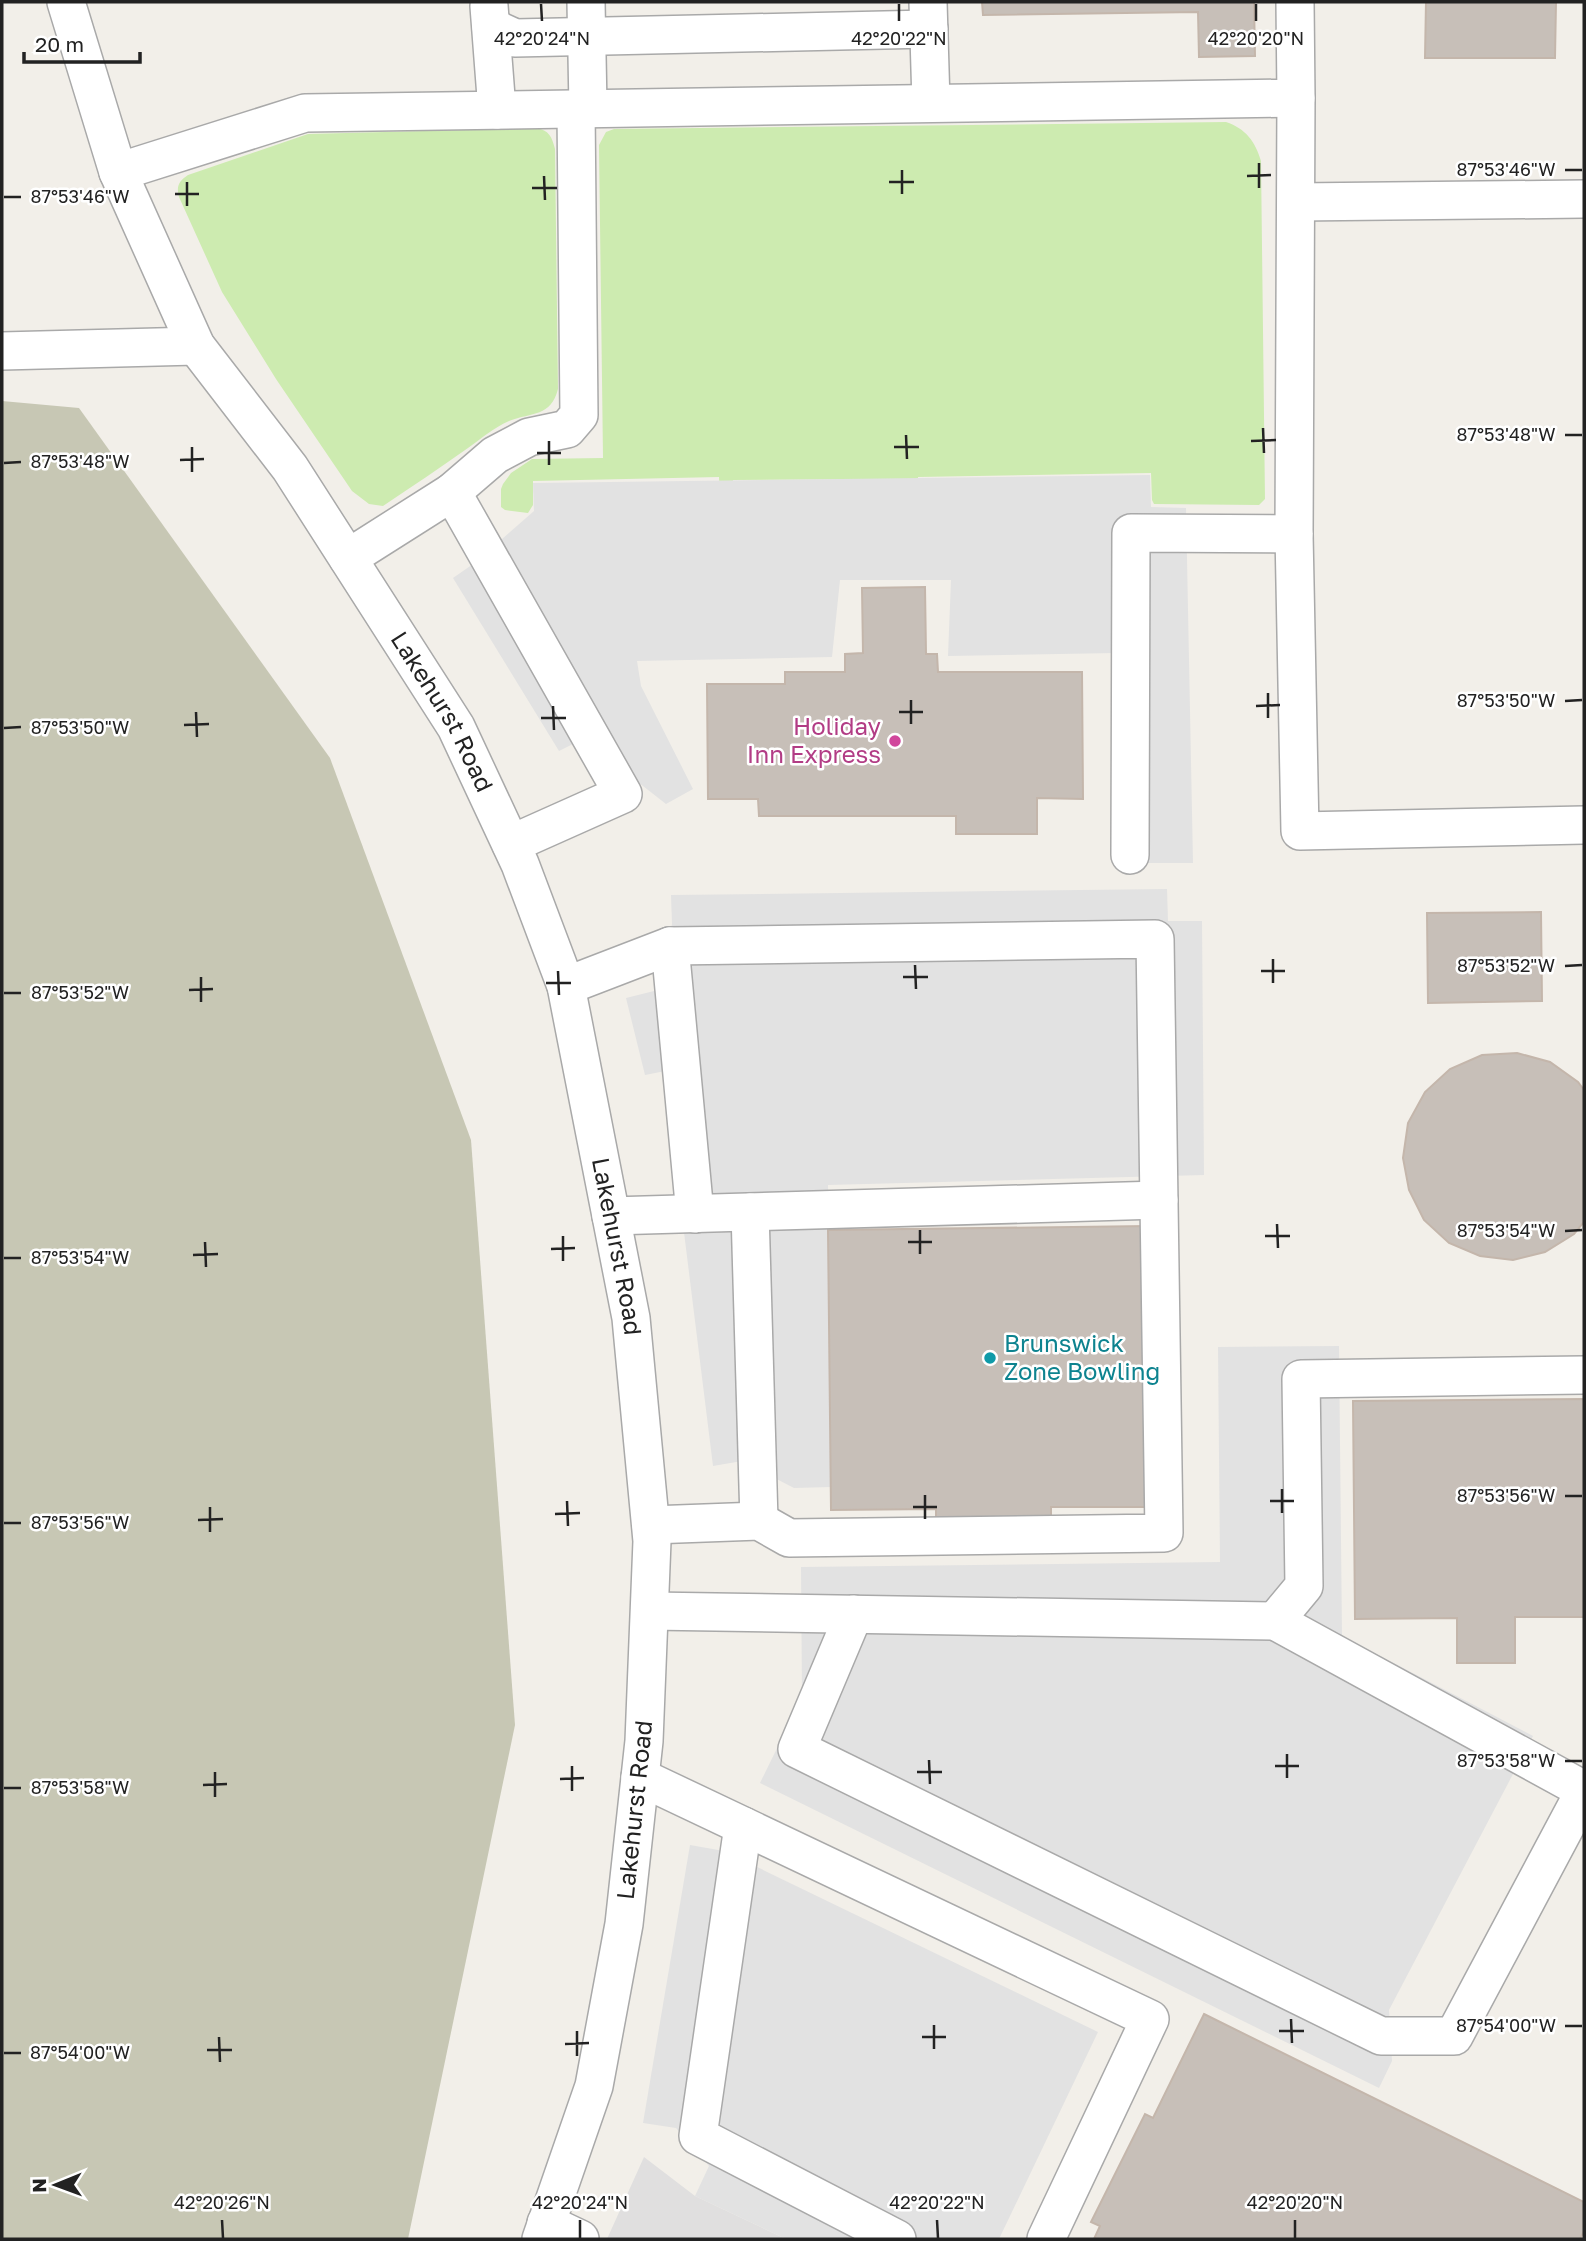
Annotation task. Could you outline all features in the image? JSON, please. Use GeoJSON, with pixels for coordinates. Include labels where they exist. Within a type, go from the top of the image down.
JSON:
{"type":"FeatureCollection","features":[{"type":"Feature","properties":{"kind":"street","name":"Lakehurst Road"},"geometry":{"type":"LineString","coordinates":[[66,2],[118,172],[196,346],[290,468],[456,727],[520,864],[566,986],[631,1318],[652,1541],[644,1741],[624,1924],[594,2086],[543,2231]]}},
{"type":"Feature","properties":{"kind":"street"},"geometry":{"type":"LineString","coordinates":[[1295,2],[1297,202],[1294,534],[1300,831],[1584,825]]}},
{"type":"Feature","properties":{"kind":"street"},"geometry":{"type":"LineString","coordinates":[[490,14],[497,110]]}},
{"type":"Feature","properties":{"kind":"street"},"geometry":{"type":"LineString","coordinates":[[490,14],[515,38],[587,19],[929,16],[931,103]]}},
{"type":"Feature","properties":{"kind":"street"},"geometry":{"type":"LineString","coordinates":[[348,558],[452,492],[495,455],[530,437],[567,429],[579,415],[582,109],[587,19]]}},
{"type":"Feature","properties":{"kind":"street"},"geometry":{"type":"LineString","coordinates":[[118,172],[305,113],[1296,97]]}},
{"type":"Feature","properties":{"kind":"street"},"geometry":{"type":"LineString","coordinates":[[1297,202],[1584,199]]}},
{"type":"Feature","properties":{"kind":"street"},"geometry":{"type":"LineString","coordinates":[[2,351],[196,346]]}},
{"type":"Feature","properties":{"kind":"street"},"geometry":{"type":"LineString","coordinates":[[452,492],[623,794],[511,844]]}},
{"type":"Feature","properties":{"kind":"street"},"geometry":{"type":"LineString","coordinates":[[1130,855],[1131,533],[1294,534]]}},
{"type":"Feature","properties":{"kind":"street"},"geometry":{"type":"LineString","coordinates":[[566,986],[670,946],[1155,939],[1164,1533],[789,1538],[759,1521],[651,1525]]}},
{"type":"Feature","properties":{"kind":"street"},"geometry":{"type":"LineString","coordinates":[[670,946],[695,1214]]}},
{"type":"Feature","properties":{"kind":"street"},"geometry":{"type":"LineString","coordinates":[[611,1216],[1159,1200]]}},
{"type":"Feature","properties":{"kind":"street"},"geometry":{"type":"LineString","coordinates":[[750,1212],[759,1521]]}},
{"type":"Feature","properties":{"kind":"street"},"geometry":{"type":"LineString","coordinates":[[1275,1621],[1304,1586],[1301,1379],[1584,1375]]}},
{"type":"Feature","properties":{"kind":"street"},"geometry":{"type":"LineString","coordinates":[[650,1611],[854,1614],[1275,1621],[1584,1791],[1454,2036],[1381,2036],[797,1748],[854,1614]]}},
{"type":"Feature","properties":{"kind":"street"},"geometry":{"type":"LineString","coordinates":[[640,1777],[1150,2019],[1045,2239]]}},
{"type":"Feature","properties":{"kind":"street"},"geometry":{"type":"LineString","coordinates":[[743,1826],[698,2136],[897,2239]]}},
{"type":"Feature","properties":{"kind":"street"},"geometry":{"type":"LineString","coordinates":[[543,2231],[580,2239]]}},
{"type":"Feature","properties":{"kind":"shaded area"},"geometry":{"type":"Polygon","coordinates":[[[2,401],[79,408],[330,758],[471,1140],[515,1725],[408,2239],[2,2239],[2,401]]]}},
{"type":"Feature","properties":{"kind":"shaded area"},"geometry":{"type":"Polygon","coordinates":[[[1150,475],[1151,507],[1186,508],[1193,863],[1116,863],[1116,653],[948,656],[951,580],[840,580],[832,657],[637,661],[641,686],[693,789],[666,804],[583,739],[559,751],[453,578],[476,562],[534,511],[533,483],[1150,475]]]}},
{"type":"Feature","properties":{"kind":"shaded area"},"geometry":{"type":"Polygon","coordinates":[[[1167,889],[1168,921],[1202,921],[1204,1175],[828,1185],[831,1487],[794,1488],[742,1461],[713,1466],[678,1184],[675,1069],[645,1075],[626,998],[658,990],[672,924],[671,895],[1167,889]]]}},
{"type":"Feature","properties":{"kind":"shaded area"},"geometry":{"type":"Polygon","coordinates":[[[1339,1346],[1342,1636],[1533,1736],[1389,2010],[1392,2061],[1379,2088],[760,1783],[802,1697],[801,1567],[1220,1562],[1218,1347],[1339,1346]]]}},
{"type":"Feature","properties":{"kind":"shaded area"},"geometry":{"type":"Polygon","coordinates":[[[690,1845],[724,1851],[1098,2032],[999,2239],[786,2239],[695,2196],[709,2166],[676,2128],[643,2123],[690,1845]]]}},
{"type":"Feature","properties":{"kind":"shaded area"},"geometry":{"type":"Polygon","coordinates":[[[644,2157],[695,2196],[786,2239],[607,2239],[644,2157]]]}},
{"type":"Feature","properties":{"kind":"green space"},"geometry":{"type":"Polygon","coordinates":[[[1226,122],[1249,137],[1261,161],[1265,499],[1259,505],[1154,504],[1151,473],[918,477],[918,504],[903,479],[733,480],[733,503],[720,507],[719,477],[533,481],[533,505],[528,513],[501,507],[503,484],[511,473],[532,459],[603,458],[599,145],[606,132],[614,129],[1226,122]]]}},
{"type":"Feature","properties":{"kind":"green space"},"geometry":{"type":"Polygon","coordinates":[[[536,128],[549,135],[555,149],[558,389],[555,398],[551,405],[540,412],[498,427],[383,506],[369,504],[352,491],[276,379],[222,292],[179,197],[179,184],[188,175],[308,134],[536,128]]]}},
{"type":"Feature","properties":{"kind":"building"},"geometry":{"type":"Polygon","coordinates":[[[982,2],[1254,2],[1255,56],[1199,57],[1198,12],[983,15],[982,2]]]}},
{"type":"Feature","properties":{"kind":"building"},"geometry":{"type":"Polygon","coordinates":[[[1426,2],[1556,2],[1555,58],[1425,58],[1426,2]]]}},
{"type":"Feature","properties":{"kind":"building","name":"Holiday Inn Express"},"geometry":{"type":"Polygon","coordinates":[[[925,587],[926,654],[937,654],[938,672],[1082,672],[1083,799],[1037,798],[1037,834],[956,834],[956,816],[759,816],[758,799],[708,799],[707,684],[785,684],[785,672],[845,672],[845,654],[863,653],[862,588],[925,587]]]}},
{"type":"Feature","properties":{"kind":"building"},"geometry":{"type":"Polygon","coordinates":[[[1541,912],[1542,1001],[1428,1003],[1427,913],[1541,912]]]}},
{"type":"Feature","properties":{"kind":"building"},"geometry":{"type":"Polygon","coordinates":[[[1517,1053],[1550,1062],[1578,1082],[1584,1090],[1584,1222],[1574,1234],[1545,1252],[1513,1260],[1480,1256],[1449,1243],[1424,1220],[1409,1190],[1403,1158],[1408,1123],[1425,1092],[1450,1069],[1482,1055],[1517,1053]]]}},
{"type":"Feature","properties":{"kind":"building","name":"Brunswick Zone Bowling"},"geometry":{"type":"Polygon","coordinates":[[[1148,1226],[1152,1507],[1051,1507],[1051,1519],[936,1520],[936,1509],[831,1510],[828,1230],[1148,1226]]]}},
{"type":"Feature","properties":{"kind":"building"},"geometry":{"type":"Polygon","coordinates":[[[1584,1399],[1584,1617],[1515,1617],[1515,1663],[1457,1663],[1457,1618],[1355,1619],[1353,1401],[1584,1399]]]}},
{"type":"Feature","properties":{"kind":"building"},"geometry":{"type":"Polygon","coordinates":[[[1204,2014],[1584,2202],[1584,2231],[1580,2239],[1094,2239],[1100,2226],[1091,2222],[1145,2114],[1153,2118],[1204,2014]]]}},
{"type":"Feature","properties":{"kind":"place","name":"Holiday Inn Express"},"geometry":{"type":"Point","coordinates":[895,741]}},
{"type":"Feature","properties":{"kind":"place","name":"Brunswick Zone Bowling"},"geometry":{"type":"Point","coordinates":[990,1358]}}]}
